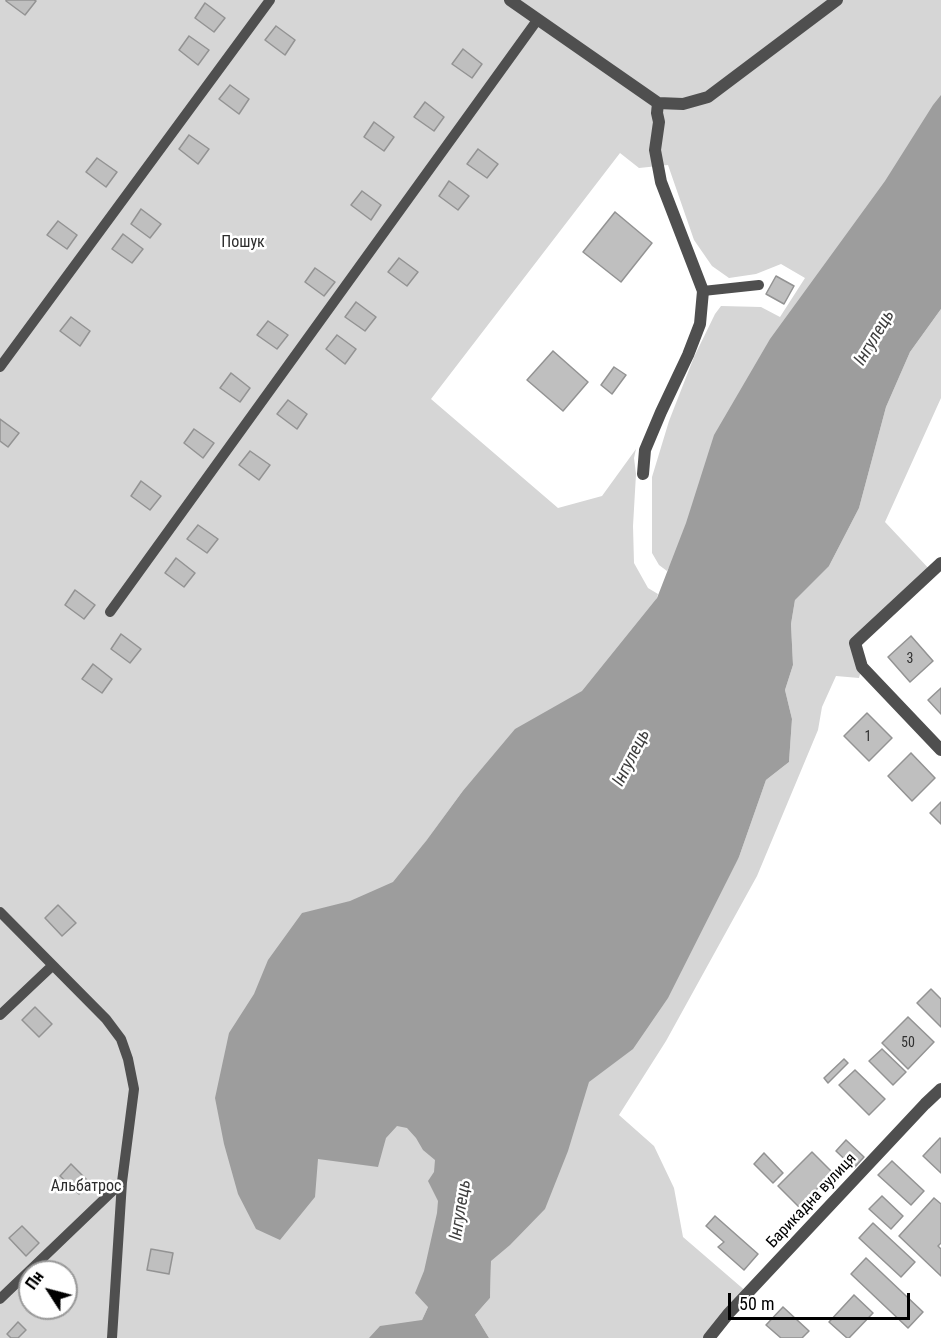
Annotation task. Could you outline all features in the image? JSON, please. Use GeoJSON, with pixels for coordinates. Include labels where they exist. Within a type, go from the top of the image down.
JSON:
{"type":"FeatureCollection","features":[{"type":"Feature","properties":{"kind":"street"},"geometry":{"type":"LineString","coordinates":[[510,0],[658,103],[682,104],[708,97],[837,0]]}},
{"type":"Feature","properties":{"kind":"street"},"geometry":{"type":"LineString","coordinates":[[643,474],[645,450],[700,324],[703,291],[661,182],[655,150],[659,122],[658,103]]}},
{"type":"Feature","properties":{"kind":"street"},"geometry":{"type":"LineString","coordinates":[[941,563],[855,643],[862,667],[941,750]]}},
{"type":"Feature","properties":{"kind":"street","name":"Барикадна вулиця"},"geometry":{"type":"LineString","coordinates":[[709,1338],[729,1313],[941,1089]]}},
{"type":"Feature","properties":{"kind":"lane"},"geometry":{"type":"LineString","coordinates":[[0,368],[270,0]]}},
{"type":"Feature","properties":{"kind":"lane"},"geometry":{"type":"LineString","coordinates":[[110,612],[538,19]]}},
{"type":"Feature","properties":{"kind":"lane"},"geometry":{"type":"LineString","coordinates":[[703,291],[759,285]]}},
{"type":"Feature","properties":{"kind":"lane"},"geometry":{"type":"LineString","coordinates":[[0,912],[105,1019],[122,1039],[129,1059],[134,1089],[122,1182],[112,1338]]}},
{"type":"Feature","properties":{"kind":"lane"},"geometry":{"type":"LineString","coordinates":[[0,1015],[52,966]]}},
{"type":"Feature","properties":{"kind":"lane"},"geometry":{"type":"LineString","coordinates":[[0,1299],[122,1182]]}},
{"type":"Feature","properties":{"kind":"green space"},"geometry":{"type":"Polygon","coordinates":[[[0,0],[941,0],[941,116],[667,571],[659,565],[652,553],[652,477],[669,421],[694,357],[721,306],[761,307],[780,317],[805,278],[781,264],[756,274],[729,278],[712,266],[694,240],[668,165],[639,168],[620,153],[431,399],[558,508],[602,496],[636,449],[634,458],[636,474],[633,526],[634,563],[648,588],[658,594],[639,658],[462,792],[424,844],[308,1153],[381,1117],[430,1116],[444,1224],[428,1307],[422,1320],[403,1338],[0,1338],[0,0]]]}},
{"type":"Feature","properties":{"kind":"green space"},"geometry":{"type":"Polygon","coordinates":[[[941,309],[941,398],[885,522],[932,572],[855,643],[862,667],[859,678],[836,676],[822,707],[818,730],[757,876],[666,1041],[619,1115],[654,1146],[674,1188],[683,1237],[748,1293],[709,1338],[489,1338],[475,1315],[490,1298],[492,1224],[739,857],[766,780],[789,762],[792,719],[785,690],[793,665],[791,624],[797,569],[829,566],[859,508],[886,407],[910,352],[941,309]]]}},
{"type":"Feature","properties":{"kind":"water","name":"Інгулець"},"geometry":{"type":"Polygon","coordinates":[[[941,95],[941,309],[910,352],[886,407],[859,508],[829,566],[795,600],[791,624],[793,665],[785,690],[792,719],[789,762],[766,780],[739,857],[668,998],[633,1049],[589,1082],[568,1151],[545,1209],[491,1261],[490,1298],[475,1315],[489,1338],[369,1338],[380,1326],[422,1320],[428,1307],[415,1293],[424,1271],[437,1213],[438,1201],[428,1181],[434,1172],[435,1160],[423,1150],[407,1128],[397,1126],[386,1138],[378,1167],[318,1159],[315,1197],[280,1240],[256,1229],[238,1194],[224,1144],[215,1098],[229,1033],[254,994],[268,960],[302,913],[350,901],[393,882],[462,792],[515,729],[582,691],[657,598],[686,523],[714,435],[770,339],[885,181],[941,95]]]}},
{"type":"Feature","properties":{"kind":"building"},"geometry":{"type":"Polygon","coordinates":[[[6,0],[34,0],[36,1],[25,15],[6,0]]]}},
{"type":"Feature","properties":{"kind":"building"},"geometry":{"type":"Polygon","coordinates":[[[205,3],[225,18],[214,32],[195,18],[205,3]]]}},
{"type":"Feature","properties":{"kind":"building"},"geometry":{"type":"Polygon","coordinates":[[[276,26],[295,40],[285,55],[265,40],[276,26]]]}},
{"type":"Feature","properties":{"kind":"building"},"geometry":{"type":"Polygon","coordinates":[[[189,36],[209,50],[198,65],[179,50],[189,36]]]}},
{"type":"Feature","properties":{"kind":"building"},"geometry":{"type":"Polygon","coordinates":[[[463,49],[482,64],[472,78],[452,64],[463,49]]]}},
{"type":"Feature","properties":{"kind":"building"},"geometry":{"type":"Polygon","coordinates":[[[230,85],[249,99],[239,114],[219,99],[230,85]]]}},
{"type":"Feature","properties":{"kind":"building"},"geometry":{"type":"Polygon","coordinates":[[[425,102],[444,117],[434,131],[414,117],[425,102]]]}},
{"type":"Feature","properties":{"kind":"building"},"geometry":{"type":"Polygon","coordinates":[[[374,122],[394,137],[384,151],[364,137],[374,122]]]}},
{"type":"Feature","properties":{"kind":"building"},"geometry":{"type":"Polygon","coordinates":[[[189,135],[209,149],[198,164],[179,149],[189,135]]]}},
{"type":"Feature","properties":{"kind":"building"},"geometry":{"type":"Polygon","coordinates":[[[478,149],[498,164],[487,178],[467,164],[478,149]]]}},
{"type":"Feature","properties":{"kind":"building"},"geometry":{"type":"Polygon","coordinates":[[[97,158],[117,172],[106,187],[86,172],[97,158]]]}},
{"type":"Feature","properties":{"kind":"building"},"geometry":{"type":"Polygon","coordinates":[[[449,181],[469,196],[458,210],[439,196],[449,181]]]}},
{"type":"Feature","properties":{"kind":"building"},"geometry":{"type":"Polygon","coordinates":[[[362,191],[381,205],[371,220],[351,205],[362,191]]]}},
{"type":"Feature","properties":{"kind":"building"},"geometry":{"type":"Polygon","coordinates":[[[141,209],[161,224],[150,238],[131,224],[141,209]]]}},
{"type":"Feature","properties":{"kind":"building"},"geometry":{"type":"Polygon","coordinates":[[[615,212],[652,243],[621,282],[583,252],[615,212]]]}},
{"type":"Feature","properties":{"kind":"building"},"geometry":{"type":"Polygon","coordinates":[[[58,221],[77,235],[67,249],[47,235],[58,221]]]}},
{"type":"Feature","properties":{"kind":"building"},"geometry":{"type":"Polygon","coordinates":[[[123,234],[143,249],[132,263],[112,249],[123,234]]]}},
{"type":"Feature","properties":{"kind":"building"},"geometry":{"type":"Polygon","coordinates":[[[399,258],[418,272],[407,286],[388,272],[399,258]]]}},
{"type":"Feature","properties":{"kind":"building"},"geometry":{"type":"Polygon","coordinates":[[[315,268],[335,282],[324,296],[305,282],[315,268]]]}},
{"type":"Feature","properties":{"kind":"building"},"geometry":{"type":"Polygon","coordinates":[[[776,276],[794,286],[784,304],[766,294],[776,276]]]}},
{"type":"Feature","properties":{"kind":"building"},"geometry":{"type":"Polygon","coordinates":[[[356,302],[376,317],[365,331],[345,317],[356,302]]]}},
{"type":"Feature","properties":{"kind":"building"},"geometry":{"type":"Polygon","coordinates":[[[71,317],[90,331],[80,346],[60,331],[71,317]]]}},
{"type":"Feature","properties":{"kind":"building"},"geometry":{"type":"Polygon","coordinates":[[[268,321],[288,335],[277,349],[257,335],[268,321]]]}},
{"type":"Feature","properties":{"kind":"building"},"geometry":{"type":"Polygon","coordinates":[[[337,335],[356,349],[345,364],[326,349],[337,335]]]}},
{"type":"Feature","properties":{"kind":"building"},"geometry":{"type":"Polygon","coordinates":[[[553,351],[588,382],[563,411],[527,380],[553,351]]]}},
{"type":"Feature","properties":{"kind":"building"},"geometry":{"type":"Polygon","coordinates":[[[614,367],[626,375],[612,394],[601,385],[614,367]]]}},
{"type":"Feature","properties":{"kind":"building"},"geometry":{"type":"Polygon","coordinates":[[[231,373],[250,388],[240,402],[220,388],[231,373]]]}},
{"type":"Feature","properties":{"kind":"building"},"geometry":{"type":"Polygon","coordinates":[[[288,400],[307,414],[297,429],[277,414],[288,400]]]}},
{"type":"Feature","properties":{"kind":"building"},"geometry":{"type":"Polygon","coordinates":[[[0,419],[19,433],[8,447],[0,441],[0,419]]]}},
{"type":"Feature","properties":{"kind":"building"},"geometry":{"type":"Polygon","coordinates":[[[194,429],[214,443],[203,458],[184,443],[194,429]]]}},
{"type":"Feature","properties":{"kind":"building"},"geometry":{"type":"Polygon","coordinates":[[[250,451],[270,465],[259,480],[239,465],[250,451]]]}},
{"type":"Feature","properties":{"kind":"building"},"geometry":{"type":"Polygon","coordinates":[[[141,481],[161,496],[150,510],[131,496],[141,481]]]}},
{"type":"Feature","properties":{"kind":"building"},"geometry":{"type":"Polygon","coordinates":[[[198,525],[218,539],[207,553],[187,539],[198,525]]]}},
{"type":"Feature","properties":{"kind":"building"},"geometry":{"type":"Polygon","coordinates":[[[176,558],[195,573],[184,587],[165,573],[176,558]]]}},
{"type":"Feature","properties":{"kind":"building"},"geometry":{"type":"Polygon","coordinates":[[[75,590],[95,605],[84,619],[65,605],[75,590]]]}},
{"type":"Feature","properties":{"kind":"building"},"geometry":{"type":"Polygon","coordinates":[[[121,634],[141,649],[130,663],[111,649],[121,634]]]}},
{"type":"Feature","properties":{"kind":"building"},"geometry":{"type":"Polygon","coordinates":[[[911,636],[933,661],[910,682],[888,657],[911,636]]]}},
{"type":"Feature","properties":{"kind":"building"},"geometry":{"type":"Polygon","coordinates":[[[93,664],[112,679],[102,693],[82,679],[93,664]]]}},
{"type":"Feature","properties":{"kind":"building"},"geometry":{"type":"Polygon","coordinates":[[[941,688],[941,714],[928,700],[941,688]]]}},
{"type":"Feature","properties":{"kind":"building"},"geometry":{"type":"Polygon","coordinates":[[[867,713],[892,738],[869,761],[844,736],[867,713]]]}},
{"type":"Feature","properties":{"kind":"building"},"geometry":{"type":"Polygon","coordinates":[[[911,753],[935,778],[912,801],[888,776],[911,753]]]}},
{"type":"Feature","properties":{"kind":"building"},"geometry":{"type":"Polygon","coordinates":[[[941,802],[941,824],[930,813],[941,802]]]}},
{"type":"Feature","properties":{"kind":"building"},"geometry":{"type":"Polygon","coordinates":[[[58,905],[76,923],[62,936],[45,918],[58,905]]]}},
{"type":"Feature","properties":{"kind":"building"},"geometry":{"type":"Polygon","coordinates":[[[931,989],[941,999],[941,1027],[917,1003],[931,989]]]}},
{"type":"Feature","properties":{"kind":"building"},"geometry":{"type":"Polygon","coordinates":[[[35,1007],[52,1024],[39,1037],[22,1020],[35,1007]]]}},
{"type":"Feature","properties":{"kind":"building"},"geometry":{"type":"Polygon","coordinates":[[[908,1017],[934,1042],[908,1069],[882,1043],[908,1017]]]}},
{"type":"Feature","properties":{"kind":"building"},"geometry":{"type":"Polygon","coordinates":[[[882,1049],[906,1072],[893,1085],[869,1061],[882,1049]]]}},
{"type":"Feature","properties":{"kind":"building"},"geometry":{"type":"Polygon","coordinates":[[[844,1059],[848,1063],[828,1083],[824,1078],[844,1059]]]}},
{"type":"Feature","properties":{"kind":"building"},"geometry":{"type":"Polygon","coordinates":[[[855,1070],[885,1099],[869,1115],[839,1085],[855,1070]]]}},
{"type":"Feature","properties":{"kind":"building"},"geometry":{"type":"Polygon","coordinates":[[[941,1139],[941,1173],[923,1156],[941,1139]]]}},
{"type":"Feature","properties":{"kind":"building"},"geometry":{"type":"Polygon","coordinates":[[[846,1140],[864,1157],[854,1168],[836,1151],[846,1140]]]}},
{"type":"Feature","properties":{"kind":"building"},"geometry":{"type":"Polygon","coordinates":[[[812,1152],[833,1173],[799,1207],[778,1186],[812,1152]]]}},
{"type":"Feature","properties":{"kind":"building"},"geometry":{"type":"Polygon","coordinates":[[[764,1153],[783,1173],[773,1183],[754,1164],[764,1153]]]}},
{"type":"Feature","properties":{"kind":"building"},"geometry":{"type":"Polygon","coordinates":[[[892,1161],[924,1191],[911,1205],[878,1175],[892,1161]]]}},
{"type":"Feature","properties":{"kind":"building"},"geometry":{"type":"Polygon","coordinates":[[[71,1164],[90,1183],[79,1194],[60,1176],[71,1164]]]}},
{"type":"Feature","properties":{"kind":"building"},"geometry":{"type":"Polygon","coordinates":[[[882,1196],[903,1216],[891,1229],[869,1209],[882,1196]]]}},
{"type":"Feature","properties":{"kind":"building"},"geometry":{"type":"Polygon","coordinates":[[[934,1198],[941,1204],[941,1243],[938,1246],[941,1249],[941,1276],[899,1236],[934,1198]]]}},
{"type":"Feature","properties":{"kind":"building"},"geometry":{"type":"Polygon","coordinates":[[[715,1216],[758,1254],[744,1270],[718,1247],[724,1242],[706,1226],[715,1216]]]}},
{"type":"Feature","properties":{"kind":"building"},"geometry":{"type":"Polygon","coordinates":[[[873,1223],[915,1262],[901,1277],[859,1238],[873,1223]]]}},
{"type":"Feature","properties":{"kind":"building"},"geometry":{"type":"Polygon","coordinates":[[[22,1226],[39,1243],[26,1256],[9,1238],[22,1226]]]}},
{"type":"Feature","properties":{"kind":"building"},"geometry":{"type":"Polygon","coordinates":[[[151,1249],[173,1253],[169,1274],[147,1270],[151,1249]]]}},
{"type":"Feature","properties":{"kind":"building"},"geometry":{"type":"Polygon","coordinates":[[[866,1258],[923,1312],[908,1328],[851,1274],[866,1258]]]}},
{"type":"Feature","properties":{"kind":"building"},"geometry":{"type":"Polygon","coordinates":[[[854,1295],[873,1313],[847,1338],[829,1322],[854,1295]]]}},
{"type":"Feature","properties":{"kind":"building"},"geometry":{"type":"Polygon","coordinates":[[[783,1307],[809,1331],[802,1338],[781,1338],[766,1325],[783,1307]]]}},
{"type":"Feature","properties":{"kind":"building"},"geometry":{"type":"Polygon","coordinates":[[[18,1322],[26,1330],[18,1338],[11,1338],[7,1334],[18,1322]]]}},
{"type":"Feature","properties":{"kind":"park label","name":"Пошук"},"geometry":{"type":"Point","coordinates":[243,243]}},
{"type":"Feature","properties":{"kind":"park label","name":"Альбатрос"},"geometry":{"type":"Point","coordinates":[86,1187]}}]}
